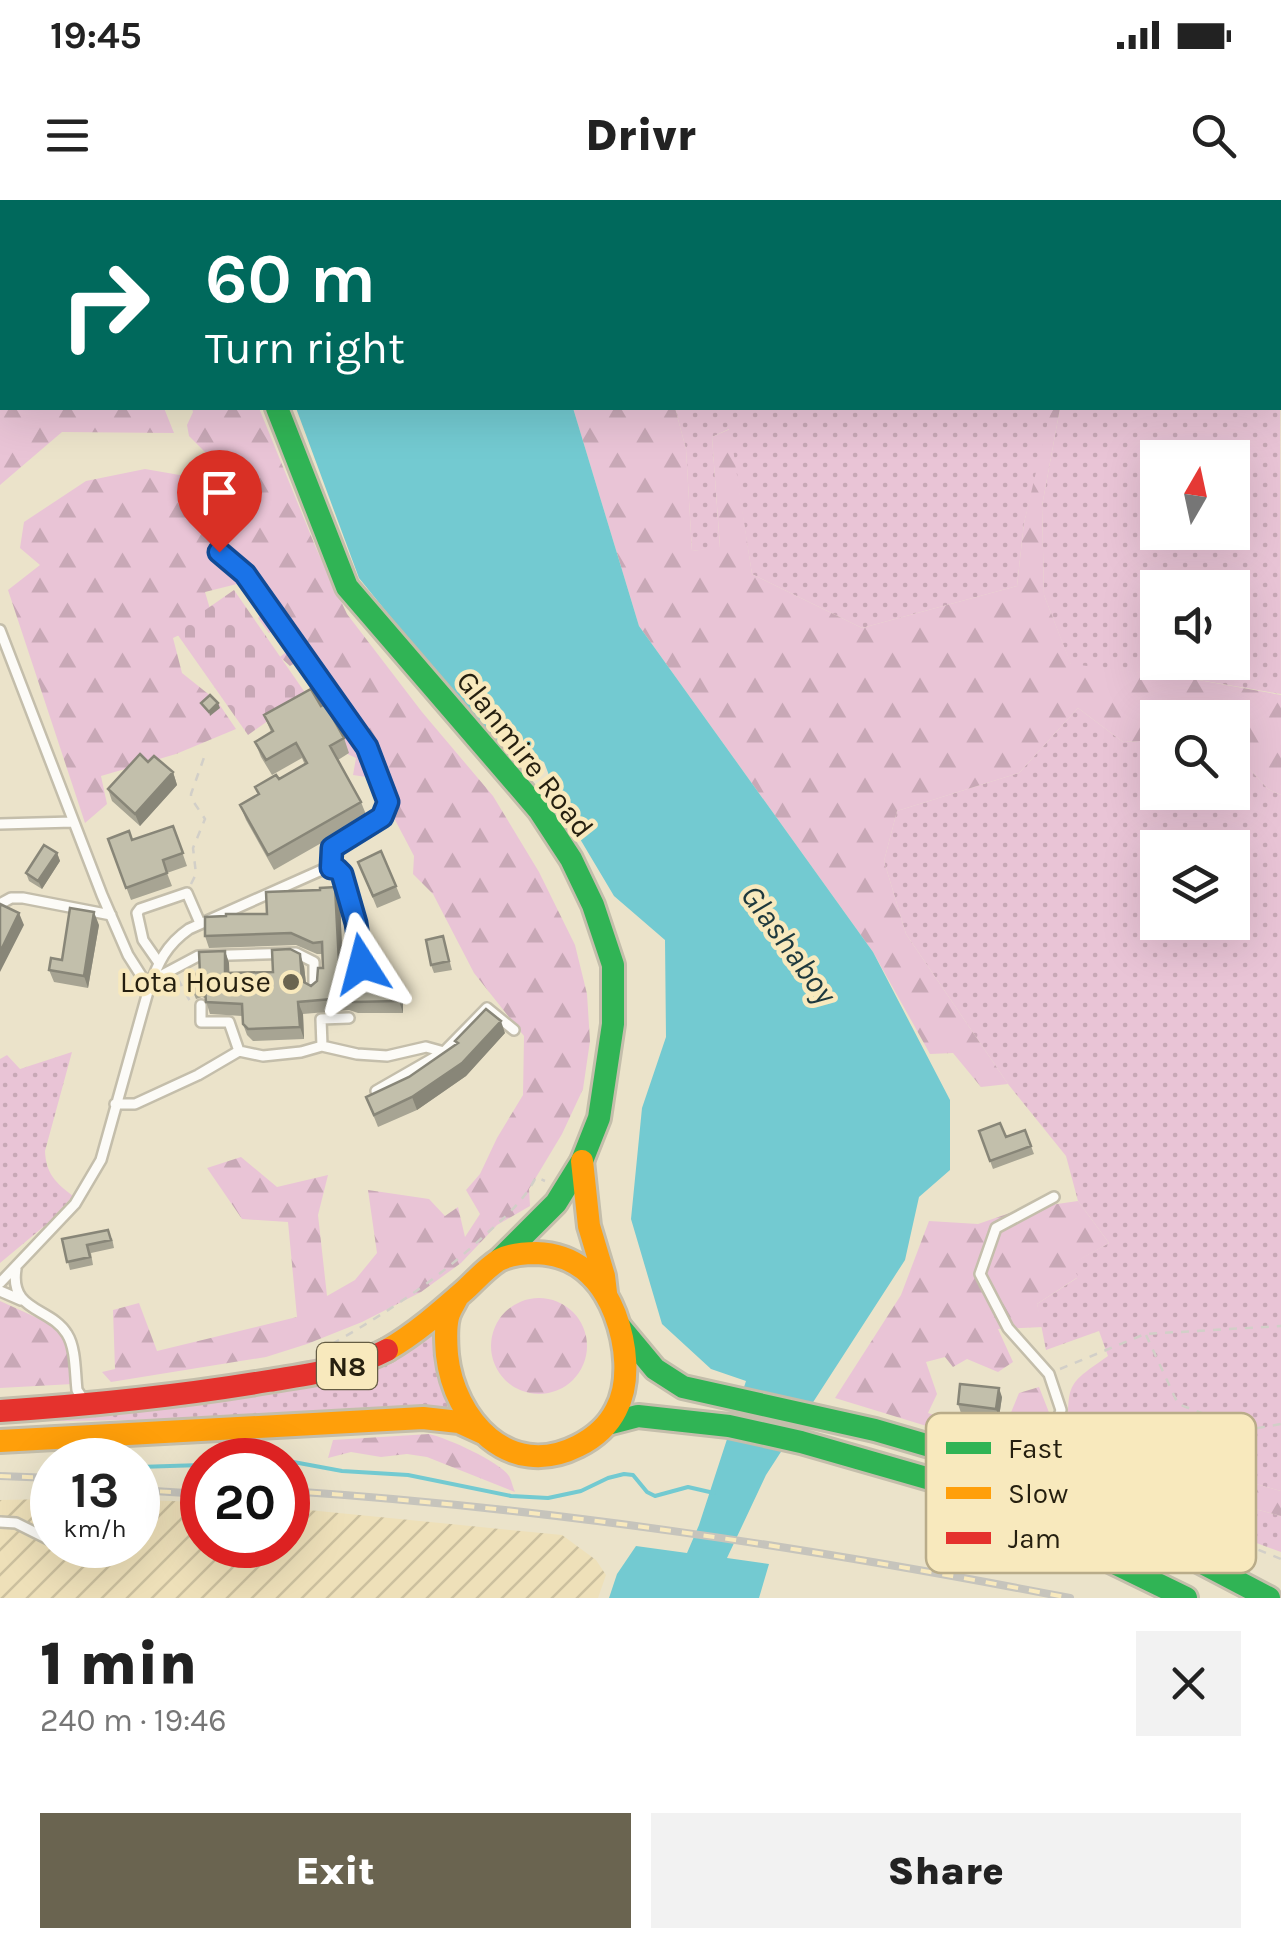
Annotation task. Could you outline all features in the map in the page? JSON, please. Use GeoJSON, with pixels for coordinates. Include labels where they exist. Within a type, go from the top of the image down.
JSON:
{"type":"FeatureCollection","features":[{"type":"Feature","properties":{"kind":"main road","name":"Glanmire Road"},"geometry":{"type":"LineString","coordinates":[[278,410],[346,587],[539,810],[571,859],[593,905],[613,965],[613,1024],[598,1118],[582,1161],[546,1215],[500,1259]]}},
{"type":"Feature","properties":{"kind":"main road"},"geometry":{"type":"LineString","coordinates":[[582,1161],[589,1226],[607,1298]]}},
{"type":"Feature","properties":{"kind":"main road"},"geometry":{"type":"LineString","coordinates":[[500,1259],[528,1252],[556,1254],[582,1265],[598,1281],[617,1324],[625,1370],[622,1397],[611,1423]]}},
{"type":"Feature","properties":{"kind":"main road","name":"N8"},"geometry":{"type":"LineString","coordinates":[[0,1411],[216,1390],[356,1364],[386,1352],[419,1329],[500,1259]]}},
{"type":"Feature","properties":{"kind":"main road"},"geometry":{"type":"LineString","coordinates":[[458,1296],[448,1317],[448,1367],[469,1419],[483,1433]]}},
{"type":"Feature","properties":{"kind":"main road"},"geometry":{"type":"LineString","coordinates":[[617,1324],[641,1358],[674,1383],[696,1392],[820,1416],[926,1446]]}},
{"type":"Feature","properties":{"kind":"main road","name":"N8"},"geometry":{"type":"LineString","coordinates":[[0,1441],[423,1418],[459,1422],[514,1453],[530,1456],[568,1452],[611,1423],[638,1416],[730,1426],[801,1442],[926,1479]]}},
{"type":"Feature","properties":{"kind":"main road"},"geometry":{"type":"LineString","coordinates":[[1256,1570],[1268,1573]]}},
{"type":"Feature","properties":{"kind":"main road","name":"N8"},"geometry":{"type":"LineString","coordinates":[[1135,1573],[1186,1598]]}},
{"type":"Feature","properties":{"kind":"main road"},"geometry":{"type":"LineString","coordinates":[[1222,1573],[1269,1598]]}},
{"type":"Feature","properties":{"kind":"lane"},"geometry":{"type":"LineString","coordinates":[[219,552],[245,574],[367,747],[388,802],[382,817],[332,848],[331,868]]}},
{"type":"Feature","properties":{"kind":"lane"},"geometry":{"type":"LineString","coordinates":[[0,630],[111,916],[128,954],[150,985]]}},
{"type":"Feature","properties":{"kind":"lane"},"geometry":{"type":"LineString","coordinates":[[0,824],[72,822]]}},
{"type":"Feature","properties":{"kind":"lane"},"geometry":{"type":"LineString","coordinates":[[0,1283],[75,1204],[101,1160],[150,985],[170,944],[200,923],[324,869],[337,869],[342,874],[356,923],[364,987]]}},
{"type":"Feature","properties":{"kind":"lane"},"geometry":{"type":"LineString","coordinates":[[159,964],[143,940],[137,913],[140,909],[187,893],[200,923]]}},
{"type":"Feature","properties":{"kind":"lane"},"geometry":{"type":"LineString","coordinates":[[0,904],[11,898],[24,898],[111,916]]}},
{"type":"Feature","properties":{"kind":"lane"},"geometry":{"type":"LineString","coordinates":[[150,985],[198,956],[296,953],[314,962],[314,990]]}},
{"type":"Feature","properties":{"kind":"lane"},"geometry":{"type":"LineString","coordinates":[[201,1005],[201,1022],[229,1022],[239,1051]]}},
{"type":"Feature","properties":{"kind":"lane"},"geometry":{"type":"LineString","coordinates":[[376,1090],[444,1052],[487,1008],[514,1030]]}},
{"type":"Feature","properties":{"kind":"lane"},"geometry":{"type":"LineString","coordinates":[[322,1046],[321,1019],[349,1018]]}},
{"type":"Feature","properties":{"kind":"lane"},"geometry":{"type":"LineString","coordinates":[[115,1104],[136,1104],[239,1051],[263,1056],[322,1046],[387,1056],[426,1047],[444,1052]]}},
{"type":"Feature","properties":{"kind":"lane"},"geometry":{"type":"LineString","coordinates":[[1054,1197],[996,1228],[980,1274],[1008,1328],[1048,1374],[1060,1413]]}},
{"type":"Feature","properties":{"kind":"lane"},"geometry":{"type":"LineString","coordinates":[[16,1266],[14,1280],[21,1300]]}},
{"type":"Feature","properties":{"kind":"lane"},"geometry":{"type":"LineString","coordinates":[[0,1291],[64,1328],[71,1340],[77,1390],[87,1403]]}},
{"type":"Feature","properties":{"kind":"lane"},"geometry":{"type":"LineString","coordinates":[[0,1522],[16,1523],[30,1530]]}},
{"type":"Feature","properties":{"kind":"path"},"geometry":{"type":"LineString","coordinates":[[187,893],[196,874],[193,848],[206,819],[190,794],[206,752]]}},
{"type":"Feature","properties":{"kind":"path"},"geometry":{"type":"LineString","coordinates":[[172,970],[192,1005],[201,1005]]}},
{"type":"Feature","properties":{"kind":"path"},"geometry":{"type":"LineString","coordinates":[[326,1348],[398,1306],[463,1256],[523,1200],[536,1176],[546,1182]]}},
{"type":"Feature","properties":{"kind":"path"},"geometry":{"type":"LineString","coordinates":[[1048,1374],[1145,1334],[1281,1326]]}},
{"type":"Feature","properties":{"kind":"path"},"geometry":{"type":"LineString","coordinates":[[1145,1334],[1178,1404],[1202,1413]]}},
{"type":"Feature","properties":{"kind":"path"},"geometry":{"type":"LineString","coordinates":[[1256,1428],[1281,1424]]}},
{"type":"Feature","properties":{"kind":"shaded area"},"geometry":{"type":"Polygon","coordinates":[[[30,1499],[30,1568],[160,1568],[160,1501],[180,1501],[180,1568],[310,1568],[310,1510],[562,1535],[596,1560],[606,1575],[598,1598],[0,1598],[0,1500],[30,1499]]]}},
{"type":"Feature","properties":{"kind":"green space"},"geometry":{"type":"Polygon","coordinates":[[[0,410],[165,410],[174,433],[62,432],[0,485],[0,410]]]}},
{"type":"Feature","properties":{"kind":"green space"},"geometry":{"type":"Polygon","coordinates":[[[260,410],[347,614],[493,796],[539,872],[575,945],[587,994],[590,1041],[583,1089],[529,1189],[530,1206],[497,1225],[461,1263],[421,1292],[362,1322],[266,1357],[111,1382],[102,1372],[115,1369],[113,1310],[139,1303],[157,1351],[297,1317],[288,1222],[242,1219],[207,1168],[241,1157],[277,1187],[328,1175],[318,1215],[327,1296],[355,1280],[377,1253],[368,1190],[429,1199],[445,1216],[458,1207],[465,1237],[480,1214],[466,1190],[480,1174],[523,1095],[524,1036],[474,973],[433,894],[413,874],[414,856],[373,778],[353,775],[356,758],[337,749],[317,709],[300,660],[290,666],[280,657],[292,647],[284,626],[269,633],[258,618],[268,607],[241,583],[205,592],[213,619],[173,638],[182,673],[217,701],[236,729],[176,754],[101,776],[107,804],[85,823],[8,590],[40,565],[20,548],[24,522],[86,481],[145,469],[197,478],[209,509],[227,486],[206,453],[189,436],[187,425],[193,412],[260,410]]]}},
{"type":"Feature","properties":{"kind":"green space"},"geometry":{"type":"Polygon","coordinates":[[[574,410],[676,410],[686,449],[692,551],[720,547],[712,437],[730,429],[752,574],[862,628],[1017,586],[1024,523],[1048,421],[1052,410],[1060,410],[1042,506],[1044,595],[1071,664],[1140,672],[1140,680],[1198,680],[1281,695],[1281,795],[1268,789],[1250,769],[1250,700],[1140,700],[1140,741],[1123,742],[1078,708],[1019,773],[897,811],[884,861],[906,934],[1008,1084],[981,1087],[953,1053],[930,1054],[873,952],[639,626],[574,410]]]}},
{"type":"Feature","properties":{"kind":"green space"},"geometry":{"type":"Polygon","coordinates":[[[676,410],[1052,410],[1024,523],[1017,586],[862,628],[752,574],[729,429],[712,437],[720,548],[692,551],[686,449],[676,410]]]}},
{"type":"Feature","properties":{"kind":"green space"},"geometry":{"type":"Polygon","coordinates":[[[1060,410],[1280,410],[1281,694],[1199,680],[1250,680],[1250,570],[1140,570],[1140,673],[1071,665],[1044,595],[1042,506],[1060,410]]]}},
{"type":"Feature","properties":{"kind":"green space"},"geometry":{"type":"Polygon","coordinates":[[[234,590],[306,694],[248,735],[175,631],[234,590]]]}},
{"type":"Feature","properties":{"kind":"green space"},"geometry":{"type":"Polygon","coordinates":[[[1078,708],[1123,742],[1140,741],[1140,810],[1250,810],[1250,769],[1268,789],[1281,795],[1281,1491],[1256,1484],[1256,1413],[1069,1413],[1073,1386],[1108,1356],[1099,1331],[1046,1350],[1037,1304],[1077,1278],[1071,1264],[1109,1243],[1078,1201],[1066,1156],[1008,1084],[906,934],[884,861],[897,811],[1019,773],[1078,708]]]}},
{"type":"Feature","properties":{"kind":"green space"},"geometry":{"type":"Polygon","coordinates":[[[72,1052],[45,1151],[53,1177],[73,1196],[0,1263],[0,1059],[7,1055],[20,1069],[72,1052]]]}},
{"type":"Feature","properties":{"kind":"green space"},"geometry":{"type":"Polygon","coordinates":[[[1078,1201],[1109,1243],[1072,1264],[1078,1277],[1037,1304],[1043,1327],[998,1329],[1013,1362],[998,1372],[967,1359],[953,1367],[945,1357],[926,1362],[937,1394],[926,1413],[926,1426],[835,1398],[901,1295],[929,1221],[978,1224],[1022,1209],[1078,1201]]]}},
{"type":"Feature","properties":{"kind":"green space"},"geometry":{"type":"Polygon","coordinates":[[[539,1298],[557,1301],[573,1312],[584,1328],[584,1364],[573,1380],[557,1391],[539,1394],[521,1391],[505,1380],[494,1364],[491,1346],[494,1328],[505,1312],[521,1301],[539,1298]]]}},
{"type":"Feature","properties":{"kind":"green space"},"geometry":{"type":"Polygon","coordinates":[[[0,1301],[64,1335],[73,1384],[0,1388],[0,1301]]]}},
{"type":"Feature","properties":{"kind":"green space"},"geometry":{"type":"Polygon","coordinates":[[[435,1330],[452,1415],[0,1422],[66,1418],[435,1330]]]}},
{"type":"Feature","properties":{"kind":"green space"},"geometry":{"type":"Polygon","coordinates":[[[1039,1387],[1049,1413],[1011,1413],[1019,1393],[1039,1387]]]}},
{"type":"Feature","properties":{"kind":"green space"},"geometry":{"type":"Polygon","coordinates":[[[429,1434],[495,1464],[509,1476],[515,1492],[427,1457],[381,1457],[351,1452],[328,1458],[333,1440],[429,1434]]]}},
{"type":"Feature","properties":{"kind":"green space"},"geometry":{"type":"Polygon","coordinates":[[[1256,1484],[1281,1491],[1281,1516],[1256,1509],[1256,1484]]]}},
{"type":"Feature","properties":{"kind":"green space"},"geometry":{"type":"Polygon","coordinates":[[[1256,1509],[1281,1516],[1281,1552],[1256,1543],[1256,1509]]]}},
{"type":"Feature","properties":{"kind":"water","name":"Glashaboy"},"geometry":{"type":"Polygon","coordinates":[[[297,410],[574,410],[639,626],[873,952],[950,1100],[950,1170],[919,1197],[905,1260],[766,1475],[727,1558],[769,1564],[759,1598],[609,1598],[617,1574],[636,1546],[687,1553],[746,1381],[711,1369],[662,1324],[631,1219],[642,1108],[666,1037],[665,940],[614,896],[561,807],[544,762],[491,741],[359,578],[297,410]]]}},
{"type":"Feature","properties":{"kind":"building"},"geometry":{"type":"Polygon","coordinates":[[[311,689],[321,706],[325,704],[344,738],[330,746],[361,802],[268,855],[240,805],[259,794],[255,787],[307,763],[296,743],[266,760],[255,742],[273,731],[264,715],[311,689]]]}},
{"type":"Feature","properties":{"kind":"building"},"geometry":{"type":"Polygon","coordinates":[[[210,695],[218,703],[209,712],[201,703],[210,695]]]}},
{"type":"Feature","properties":{"kind":"building"},"geometry":{"type":"Polygon","coordinates":[[[140,754],[148,762],[154,756],[173,772],[135,814],[108,789],[140,754]]]}},
{"type":"Feature","properties":{"kind":"building"},"geometry":{"type":"Polygon","coordinates":[[[173,826],[183,853],[163,860],[167,873],[126,888],[108,839],[129,831],[132,840],[173,826]]]}},
{"type":"Feature","properties":{"kind":"building"},"geometry":{"type":"Polygon","coordinates":[[[44,845],[57,853],[38,881],[26,873],[44,845]]]}},
{"type":"Feature","properties":{"kind":"building"},"geometry":{"type":"Polygon","coordinates":[[[381,851],[396,886],[373,896],[358,862],[381,851]]]}},
{"type":"Feature","properties":{"kind":"building"},"geometry":{"type":"Polygon","coordinates":[[[335,887],[340,982],[398,981],[399,1001],[353,1002],[344,998],[298,1002],[300,1027],[248,1029],[243,1024],[242,1004],[206,1002],[205,988],[191,987],[191,974],[200,974],[199,952],[225,951],[225,973],[273,972],[272,950],[290,949],[300,954],[302,981],[311,986],[317,981],[318,968],[323,968],[322,942],[313,943],[291,933],[205,936],[205,917],[267,914],[266,892],[335,887]]]}},
{"type":"Feature","properties":{"kind":"building"},"geometry":{"type":"Polygon","coordinates":[[[0,904],[19,913],[0,952],[0,904]]]}},
{"type":"Feature","properties":{"kind":"building"},"geometry":{"type":"Polygon","coordinates":[[[70,908],[94,912],[84,976],[49,970],[51,958],[62,960],[70,908]]]}},
{"type":"Feature","properties":{"kind":"building"},"geometry":{"type":"Polygon","coordinates":[[[443,936],[449,961],[431,965],[426,940],[443,936]]]}},
{"type":"Feature","properties":{"kind":"building"},"geometry":{"type":"Polygon","coordinates":[[[486,1009],[501,1021],[462,1063],[412,1097],[374,1115],[366,1097],[409,1077],[458,1043],[455,1041],[486,1009]]]}},
{"type":"Feature","properties":{"kind":"building"},"geometry":{"type":"Polygon","coordinates":[[[1000,1123],[1006,1137],[1025,1130],[1031,1146],[990,1161],[979,1131],[1000,1123]]]}},
{"type":"Feature","properties":{"kind":"building"},"geometry":{"type":"Polygon","coordinates":[[[108,1230],[111,1240],[87,1245],[90,1257],[67,1262],[62,1239],[108,1230]]]}},
{"type":"Feature","properties":{"kind":"building"},"geometry":{"type":"Polygon","coordinates":[[[960,1384],[999,1388],[996,1409],[958,1404],[960,1384]]]}},
{"type":"Feature","properties":{"kind":"waterway"},"geometry":{"type":"LineString","coordinates":[[310,1465],[408,1475],[511,1496],[548,1498],[581,1491],[624,1474],[633,1475],[655,1496],[688,1487],[714,1493]]}},
{"type":"Feature","properties":{"kind":"waterway"},"geometry":{"type":"LineString","coordinates":[[160,1466],[180,1466]]}},
{"type":"Feature","properties":{"kind":"railway"},"geometry":{"type":"LineString","coordinates":[[0,1476],[30,1477]]}},
{"type":"Feature","properties":{"kind":"railway"},"geometry":{"type":"LineString","coordinates":[[160,1491],[180,1493]]}},
{"type":"Feature","properties":{"kind":"railway"},"geometry":{"type":"LineString","coordinates":[[310,1493],[583,1519],[926,1572]]}},
{"type":"Feature","properties":{"kind":"railway"},"geometry":{"type":"LineString","coordinates":[[931,1573],[1070,1598]]}},
{"type":"Feature","properties":{"kind":"traffic: fast"},"geometry":{"type":"LineString","coordinates":[[278,410],[347,587],[539,810],[571,859],[593,905],[613,965],[613,1024],[599,1118],[582,1161],[556,1203],[500,1259]]}},
{"type":"Feature","properties":{"kind":"traffic: fast"},"geometry":{"type":"LineString","coordinates":[[620,1327],[655,1369],[683,1387],[926,1445]]}},
{"type":"Feature","properties":{"kind":"traffic: fast"},"geometry":{"type":"LineString","coordinates":[[611,1423],[638,1416],[729,1426],[926,1478]]}},
{"type":"Feature","properties":{"kind":"traffic: fast"},"geometry":{"type":"LineString","coordinates":[[1135,1573],[1186,1598]]}},
{"type":"Feature","properties":{"kind":"traffic: fast"},"geometry":{"type":"LineString","coordinates":[[1221,1573],[1269,1598]]}},
{"type":"Feature","properties":{"kind":"traffic: slow"},"geometry":{"type":"LineString","coordinates":[[582,1161],[589,1226],[606,1293]]}},
{"type":"Feature","properties":{"kind":"traffic: slow"},"geometry":{"type":"LineString","coordinates":[[387,1350],[427,1322],[499,1260],[531,1253],[563,1258],[585,1270],[602,1289],[622,1337],[624,1387],[605,1426],[584,1443],[553,1455],[529,1456],[508,1450],[489,1438],[473,1422],[452,1379],[446,1326],[458,1296]]}},
{"type":"Feature","properties":{"kind":"traffic: slow"},"geometry":{"type":"LineString","coordinates":[[0,1441],[423,1418],[459,1422],[483,1433]]}},
{"type":"Feature","properties":{"kind":"traffic: jam"},"geometry":{"type":"LineString","coordinates":[[0,1411],[235,1386],[329,1370],[387,1350]]}},
{"type":"Feature","properties":{"kind":"place","name":"Lota House"},"geometry":{"type":"Point","coordinates":[291,982]}},
{"type":"Feature","properties":{"kind":"route"},"geometry":{"type":"LineString","coordinates":[[219,552],[245,574],[367,747],[388,802],[382,817],[332,848],[331,868],[342,874],[356,923],[362,964]]}}]}
